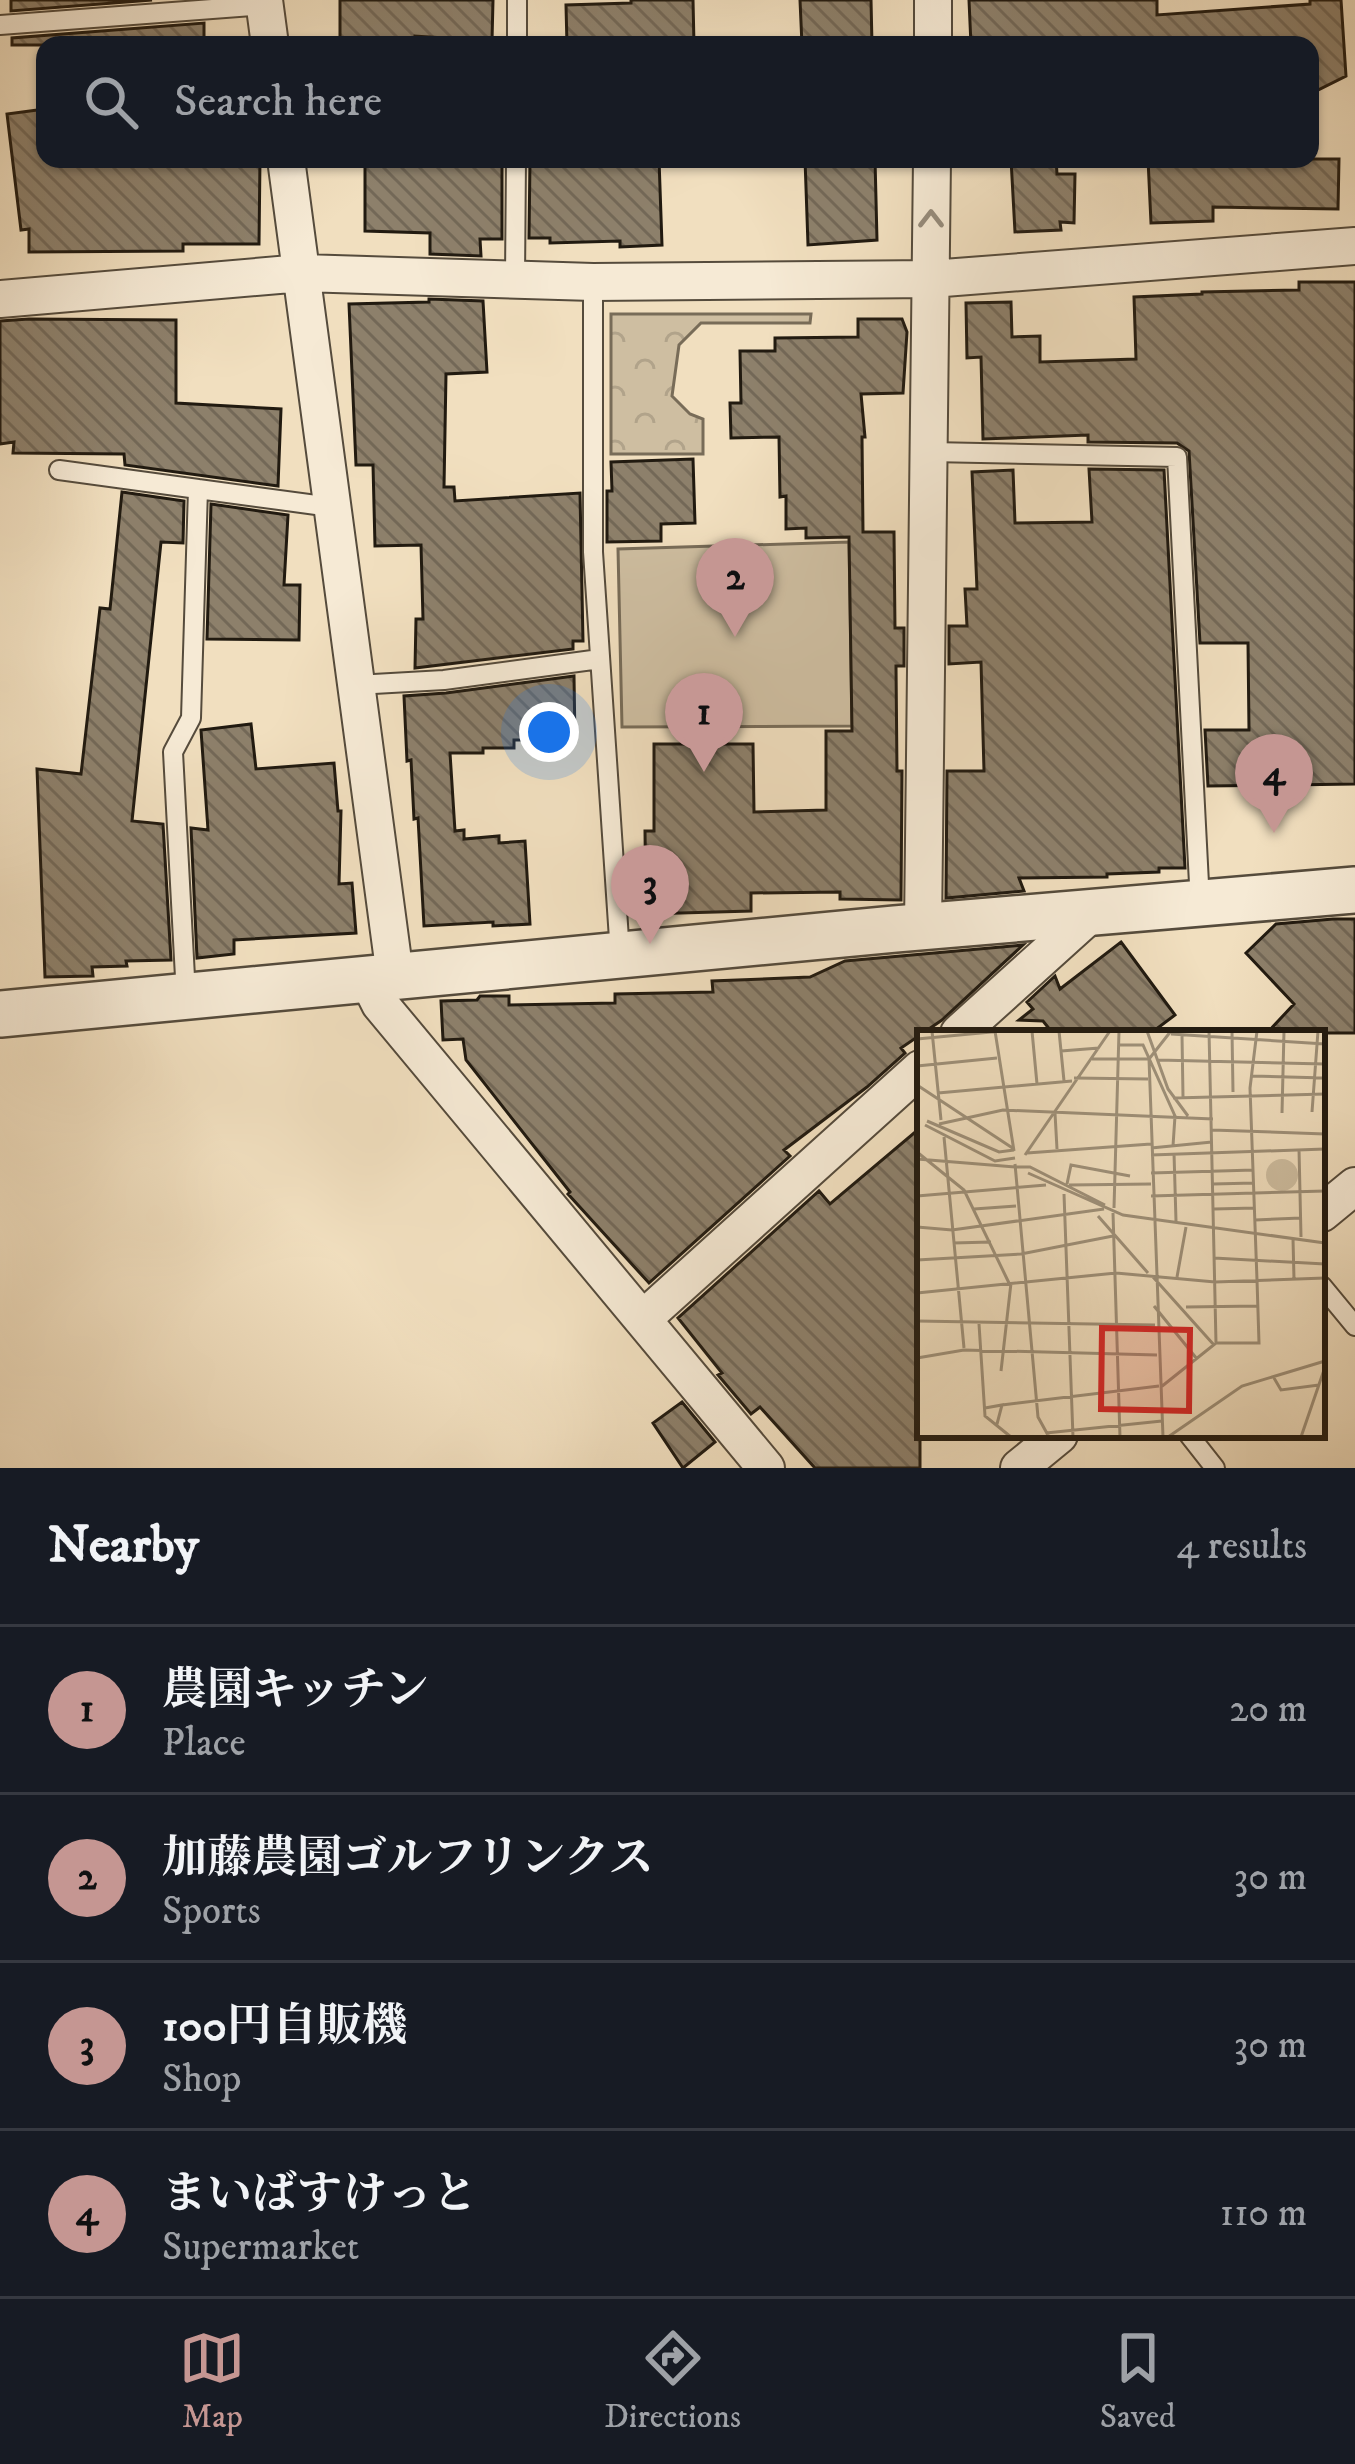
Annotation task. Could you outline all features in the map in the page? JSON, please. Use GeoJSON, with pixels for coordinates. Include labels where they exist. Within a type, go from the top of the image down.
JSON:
{"type":"FeatureCollection","features":[{"type":"Feature","properties":{"kind":"street"},"geometry":{"type":"LineString","coordinates":[[933,0],[933,36]]}},
{"type":"Feature","properties":{"kind":"street"},"geometry":{"type":"LineString","coordinates":[[265,2],[269,36]]}},
{"type":"Feature","properties":{"kind":"street"},"geometry":{"type":"LineString","coordinates":[[287,168],[356,685],[380,1004],[766,1468]]}},
{"type":"Feature","properties":{"kind":"street"},"geometry":{"type":"LineString","coordinates":[[923,927],[932,168]]}},
{"type":"Feature","properties":{"kind":"street"},"geometry":{"type":"LineString","coordinates":[[0,299],[302,273],[592,282],[931,279],[1355,246]]}},
{"type":"Feature","properties":{"kind":"street"},"geometry":{"type":"LineString","coordinates":[[0,1014],[1355,890]]}},
{"type":"Feature","properties":{"kind":"street"},"geometry":{"type":"LineString","coordinates":[[962,1030],[1092,913]]}},
{"type":"Feature","properties":{"kind":"street"},"geometry":{"type":"LineString","coordinates":[[644,1318],[917,1072]]}},
{"type":"Feature","properties":{"kind":"street"},"geometry":{"type":"LineString","coordinates":[[1325,1211],[1355,1186]]}},
{"type":"Feature","properties":{"kind":"street"},"geometry":{"type":"LineString","coordinates":[[1019,1468],[1055,1438]]}},
{"type":"Feature","properties":{"kind":"lane"},"geometry":{"type":"LineString","coordinates":[[517,0],[517,36]]}},
{"type":"Feature","properties":{"kind":"lane"},"geometry":{"type":"LineString","coordinates":[[0,25],[265,2]]}},
{"type":"Feature","properties":{"kind":"lane"},"geometry":{"type":"LineString","coordinates":[[515,278],[516,168]]}},
{"type":"Feature","properties":{"kind":"lane"},"geometry":{"type":"LineString","coordinates":[[592,282],[593,552],[620,957]]}},
{"type":"Feature","properties":{"kind":"lane"},"geometry":{"type":"LineString","coordinates":[[930,452],[1178,457],[1200,903]]}},
{"type":"Feature","properties":{"kind":"lane"},"geometry":{"type":"LineString","coordinates":[[59,470],[332,507]]}},
{"type":"Feature","properties":{"kind":"lane"},"geometry":{"type":"LineString","coordinates":[[186,996],[173,752],[191,718],[199,489]]}},
{"type":"Feature","properties":{"kind":"lane"},"geometry":{"type":"LineString","coordinates":[[356,685],[444,680],[600,659]]}},
{"type":"Feature","properties":{"kind":"lane"},"geometry":{"type":"LineString","coordinates":[[1325,1290],[1355,1326]]}},
{"type":"Feature","properties":{"kind":"lane"},"geometry":{"type":"LineString","coordinates":[[1192,1438],[1215,1468]]}},
{"type":"Feature","properties":{"kind":"green space"},"geometry":{"type":"Polygon","coordinates":[[[611,314],[811,314],[810,323],[701,323],[679,345],[672,396],[690,414],[703,419],[703,454],[611,454],[611,314]]]}},
{"type":"Feature","properties":{"kind":"green space"},"geometry":{"type":"Polygon","coordinates":[[[849,542],[852,726],[622,727],[618,549],[849,542]]]}},
{"type":"Feature","properties":{"kind":"building"},"geometry":{"type":"Polygon","coordinates":[[[11,0],[152,0],[11,11],[11,0]]]}},
{"type":"Feature","properties":{"kind":"building"},"geometry":{"type":"Polygon","coordinates":[[[340,0],[493,0],[492,36],[340,36],[340,0]]]}},
{"type":"Feature","properties":{"kind":"building"},"geometry":{"type":"Polygon","coordinates":[[[693,0],[694,36],[567,36],[566,5],[693,0]]]}},
{"type":"Feature","properties":{"kind":"building"},"geometry":{"type":"Polygon","coordinates":[[[800,0],[871,0],[872,36],[802,36],[800,0]]]}},
{"type":"Feature","properties":{"kind":"building"},"geometry":{"type":"Polygon","coordinates":[[[969,0],[1157,0],[1157,15],[1341,0],[1346,76],[1319,90],[1319,36],[971,36],[969,0]]]}},
{"type":"Feature","properties":{"kind":"building"},"geometry":{"type":"Polygon","coordinates":[[[204,23],[204,36],[38,36],[204,23]]]}},
{"type":"Feature","properties":{"kind":"building"},"geometry":{"type":"Polygon","coordinates":[[[36,36],[36,45],[12,45],[12,38],[36,36]]]}},
{"type":"Feature","properties":{"kind":"building"},"geometry":{"type":"Polygon","coordinates":[[[36,110],[36,168],[260,168],[259,244],[183,244],[183,251],[29,252],[29,229],[21,230],[7,114],[36,110]]]}},
{"type":"Feature","properties":{"kind":"building"},"geometry":{"type":"Polygon","coordinates":[[[1319,159],[1339,159],[1338,209],[1213,207],[1213,221],[1151,223],[1148,168],[1319,168],[1319,159]]]}},
{"type":"Feature","properties":{"kind":"building"},"geometry":{"type":"Polygon","coordinates":[[[365,168],[502,168],[502,239],[480,239],[481,256],[430,254],[430,233],[365,231],[365,168]]]}},
{"type":"Feature","properties":{"kind":"building"},"geometry":{"type":"Polygon","coordinates":[[[530,168],[659,168],[662,245],[620,247],[620,241],[550,243],[550,238],[529,238],[530,168]]]}},
{"type":"Feature","properties":{"kind":"building"},"geometry":{"type":"Polygon","coordinates":[[[805,168],[875,168],[877,240],[808,245],[805,168]]]}},
{"type":"Feature","properties":{"kind":"building"},"geometry":{"type":"Polygon","coordinates":[[[1011,168],[1057,168],[1057,174],[1075,174],[1074,223],[1060,222],[1061,230],[1015,232],[1011,168]]]}},
{"type":"Feature","properties":{"kind":"building"},"geometry":{"type":"Polygon","coordinates":[[[1299,282],[1355,282],[1355,784],[1208,786],[1205,730],[1249,730],[1248,643],[1200,643],[1189,451],[1177,443],[1088,442],[1088,435],[983,439],[981,357],[967,358],[966,303],[1011,302],[1012,337],[1040,336],[1040,362],[1136,359],[1134,297],[1299,290],[1299,282]]]}},
{"type":"Feature","properties":{"kind":"building"},"geometry":{"type":"Polygon","coordinates":[[[483,301],[487,372],[446,374],[444,487],[454,487],[455,501],[580,493],[583,641],[573,641],[573,649],[415,668],[416,619],[423,619],[421,545],[375,546],[373,465],[356,465],[349,304],[483,301]]]}},
{"type":"Feature","properties":{"kind":"building"},"geometry":{"type":"Polygon","coordinates":[[[858,319],[902,319],[907,332],[903,393],[861,394],[863,532],[894,532],[895,628],[904,628],[904,666],[896,666],[897,771],[902,771],[901,900],[840,899],[840,892],[751,893],[751,911],[646,914],[645,831],[654,831],[654,744],[753,744],[754,812],[826,810],[826,731],[852,731],[849,537],[806,538],[806,528],[786,529],[779,437],[731,438],[730,403],[741,403],[740,351],[775,351],[775,338],[858,337],[858,319]]]}},
{"type":"Feature","properties":{"kind":"building"},"geometry":{"type":"Polygon","coordinates":[[[176,320],[176,403],[281,409],[278,486],[125,465],[124,454],[13,453],[14,442],[0,444],[0,321],[176,320]]]}},
{"type":"Feature","properties":{"kind":"building"},"geometry":{"type":"Polygon","coordinates":[[[693,459],[695,523],[661,524],[661,541],[607,542],[611,462],[693,459]]]}},
{"type":"Feature","properties":{"kind":"building"},"geometry":{"type":"Polygon","coordinates":[[[1089,469],[1164,470],[1185,868],[1107,877],[1019,878],[1024,891],[946,898],[947,771],[984,771],[981,662],[949,664],[949,626],[967,626],[965,589],[977,589],[972,472],[1013,470],[1015,523],[1092,522],[1089,469]]]}},
{"type":"Feature","properties":{"kind":"building"},"geometry":{"type":"Polygon","coordinates":[[[122,492],[184,501],[183,543],[161,542],[132,821],[163,824],[171,960],[92,967],[93,976],[45,977],[37,769],[81,774],[100,608],[110,609],[122,492]]]}},
{"type":"Feature","properties":{"kind":"building"},"geometry":{"type":"Polygon","coordinates":[[[211,504],[288,515],[284,585],[300,585],[299,640],[207,639],[211,504]]]}},
{"type":"Feature","properties":{"kind":"building"},"geometry":{"type":"Polygon","coordinates":[[[574,676],[575,740],[514,740],[514,748],[450,753],[455,831],[464,830],[464,839],[499,836],[499,843],[525,841],[530,924],[424,926],[404,696],[574,676]]]}},
{"type":"Feature","properties":{"kind":"building"},"geometry":{"type":"Polygon","coordinates":[[[251,724],[256,769],[334,763],[341,811],[339,884],[352,883],[356,933],[234,940],[234,954],[197,958],[191,828],[208,830],[201,730],[251,724]]]}},
{"type":"Feature","properties":{"kind":"building"},"geometry":{"type":"Polygon","coordinates":[[[1355,919],[1355,1033],[1270,1030],[1294,1004],[1246,953],[1276,924],[1355,919]]]}},
{"type":"Feature","properties":{"kind":"building"},"geometry":{"type":"Polygon","coordinates":[[[1121,942],[1175,1015],[1155,1030],[1050,1030],[1043,1021],[1019,1020],[1033,1009],[1027,1002],[1055,976],[1060,989],[1121,942]]]}},
{"type":"Feature","properties":{"kind":"building"},"geometry":{"type":"Polygon","coordinates":[[[1023,945],[942,1020],[927,1030],[917,1030],[917,1037],[901,1048],[905,1053],[867,1087],[784,1150],[790,1156],[649,1283],[568,1194],[466,1060],[463,1039],[443,1040],[441,1001],[509,996],[509,1005],[615,1003],[615,994],[713,992],[712,981],[810,977],[845,961],[1023,945]]]}},
{"type":"Feature","properties":{"kind":"building"},"geometry":{"type":"Polygon","coordinates":[[[917,1131],[920,1468],[815,1468],[760,1407],[751,1414],[678,1318],[819,1191],[830,1204],[917,1131]]]}},
{"type":"Feature","properties":{"kind":"building"},"geometry":{"type":"Polygon","coordinates":[[[682,1402],[715,1442],[683,1468],[653,1423],[682,1402]]]}},
{"type":"Feature","properties":{"kind":"place","name":"加藤農園ゴルフリンクス"},"geometry":{"type":"Point","coordinates":[735,637]}},
{"type":"Feature","properties":{"kind":"place","name":"農園キッチン"},"geometry":{"type":"Point","coordinates":[704,772]}},
{"type":"Feature","properties":{"kind":"place","name":"まいばすけっと"},"geometry":{"type":"Point","coordinates":[1274,833]}},
{"type":"Feature","properties":{"kind":"place","name":"100円自販機"},"geometry":{"type":"Point","coordinates":[650,944]}}]}
